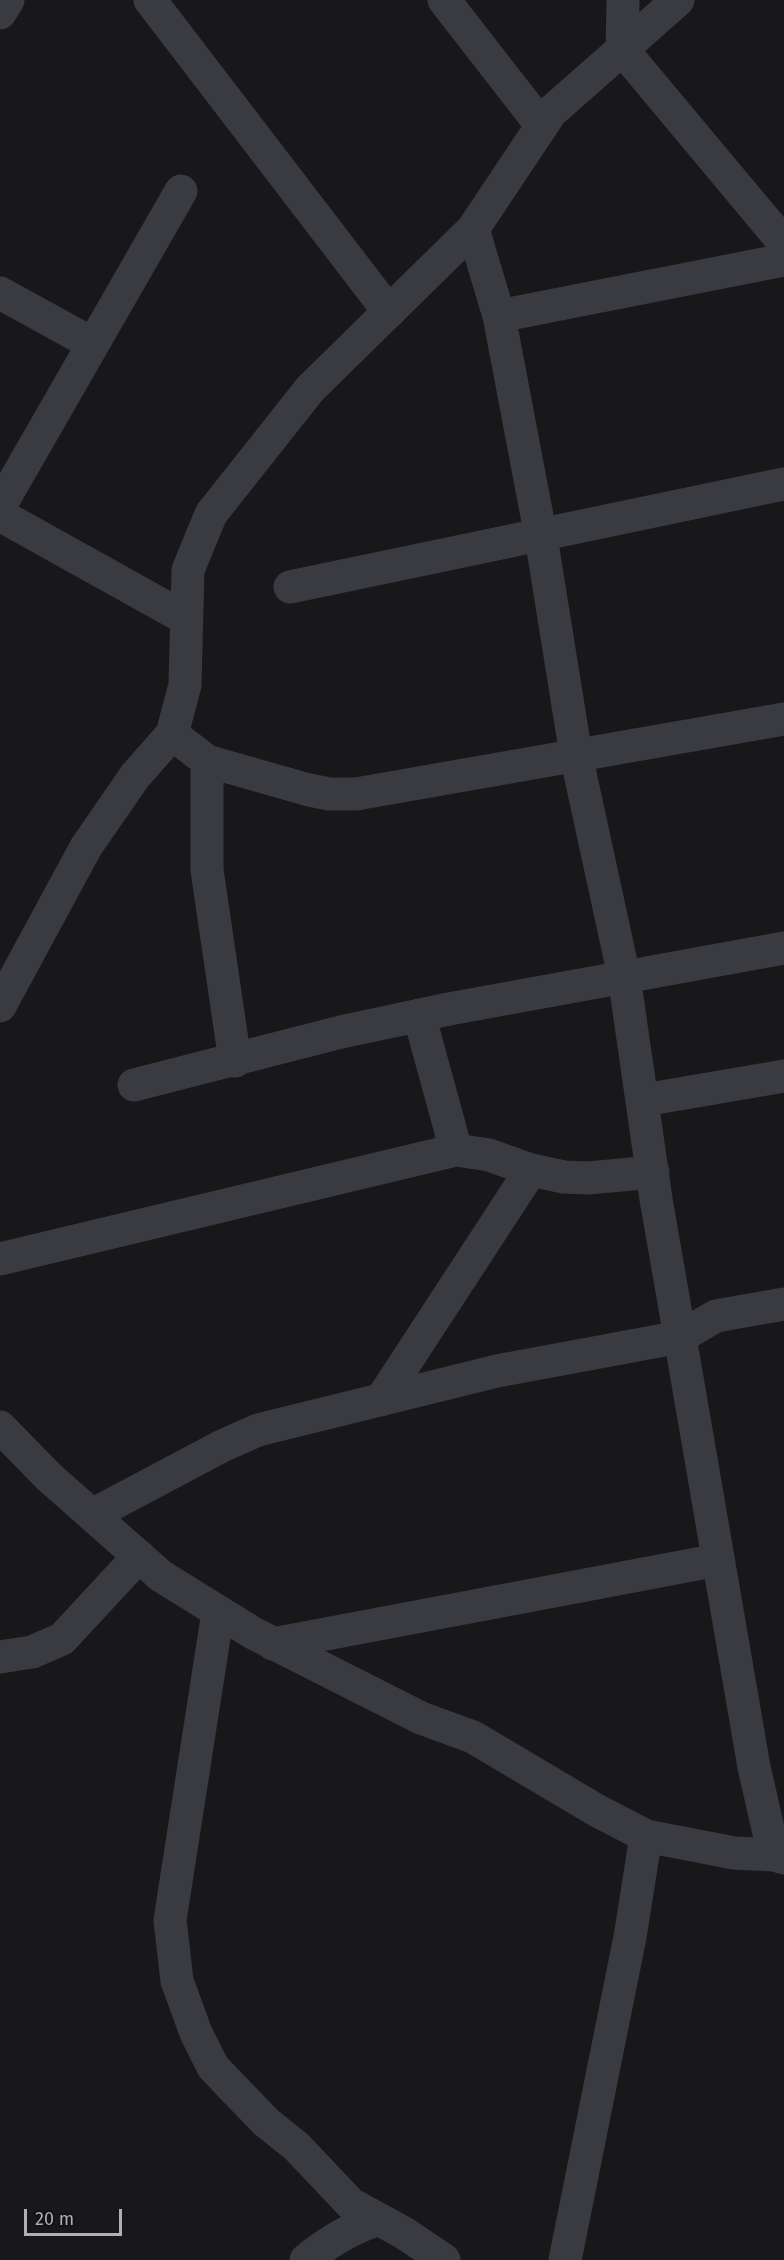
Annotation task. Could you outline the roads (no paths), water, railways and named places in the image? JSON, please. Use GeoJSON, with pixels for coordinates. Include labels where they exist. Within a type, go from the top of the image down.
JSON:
{"type":"FeatureCollection","features":[{"type":"Feature","properties":{"kind":"street"},"geometry":{"type":"LineString","coordinates":[[150,0],[389,312]]}},
{"type":"Feature","properties":{"kind":"street"},"geometry":{"type":"LineString","coordinates":[[444,0],[542,126]]}},
{"type":"Feature","properties":{"kind":"street"},"geometry":{"type":"LineString","coordinates":[[623,0],[622,49],[784,243]]}},
{"type":"Feature","properties":{"kind":"street"},"geometry":{"type":"LineString","coordinates":[[0,1006],[86,847],[135,776],[172,734],[185,685],[188,570],[211,514],[310,389],[473,229],[551,112],[678,0]]}},
{"type":"Feature","properties":{"kind":"street"},"geometry":{"type":"LineString","coordinates":[[0,506],[181,191]]}},
{"type":"Feature","properties":{"kind":"street"},"geometry":{"type":"LineString","coordinates":[[0,1427],[49,1477],[161,1576],[273,1644],[421,1718],[473,1737],[596,1810],[646,1836],[734,1853],[779,1856],[754,1767],[680,1337],[624,976],[576,755],[541,537],[499,316],[473,229]]}},
{"type":"Feature","properties":{"kind":"street"},"geometry":{"type":"LineString","coordinates":[[499,316],[784,260]]}},
{"type":"Feature","properties":{"kind":"street"},"geometry":{"type":"LineString","coordinates":[[0,294],[93,344]]}},
{"type":"Feature","properties":{"kind":"street"},"geometry":{"type":"LineString","coordinates":[[290,587],[541,537],[784,484]]}},
{"type":"Feature","properties":{"kind":"street"},"geometry":{"type":"LineString","coordinates":[[0,515],[185,618]]}},
{"type":"Feature","properties":{"kind":"street"},"geometry":{"type":"LineString","coordinates":[[172,734],[207,761],[309,790],[329,794],[356,794],[784,719]]}},
{"type":"Feature","properties":{"kind":"street"},"geometry":{"type":"LineString","coordinates":[[207,761],[207,870],[235,1061]]}},
{"type":"Feature","properties":{"kind":"street"},"geometry":{"type":"LineString","coordinates":[[134,1085],[235,1061],[341,1032],[419,1015],[784,948]]}},
{"type":"Feature","properties":{"kind":"street"},"geometry":{"type":"LineString","coordinates":[[419,1015],[456,1150]]}},
{"type":"Feature","properties":{"kind":"street"},"geometry":{"type":"LineString","coordinates":[[644,1100],[784,1076]]}},
{"type":"Feature","properties":{"kind":"street"},"geometry":{"type":"LineString","coordinates":[[0,1259],[456,1150],[489,1155],[531,1170],[564,1177],[588,1178],[653,1172]]}},
{"type":"Feature","properties":{"kind":"street"},"geometry":{"type":"LineString","coordinates":[[381,1400],[531,1170]]}},
{"type":"Feature","properties":{"kind":"street"},"geometry":{"type":"LineString","coordinates":[[92,1515],[222,1446],[258,1430],[497,1371],[680,1337],[716,1316],[784,1304]]}},
{"type":"Feature","properties":{"kind":"street"},"geometry":{"type":"LineString","coordinates":[[0,1657],[32,1652],[62,1639],[139,1556]]}},
{"type":"Feature","properties":{"kind":"street"},"geometry":{"type":"LineString","coordinates":[[273,1644],[718,1560]]}},
{"type":"Feature","properties":{"kind":"street"},"geometry":{"type":"LineString","coordinates":[[218,1612],[171,1920],[177,1982],[196,2033],[213,2067],[266,2122],[297,2146],[351,2204],[376,2220],[404,2233],[444,2260]]}},
{"type":"Feature","properties":{"kind":"street"},"geometry":{"type":"LineString","coordinates":[[566,2260],[630,1937],[646,1836]]}},
{"type":"Feature","properties":{"kind":"street"},"geometry":{"type":"LineString","coordinates":[[306,2260],[323,2246],[353,2228],[376,2220]]}}]}
